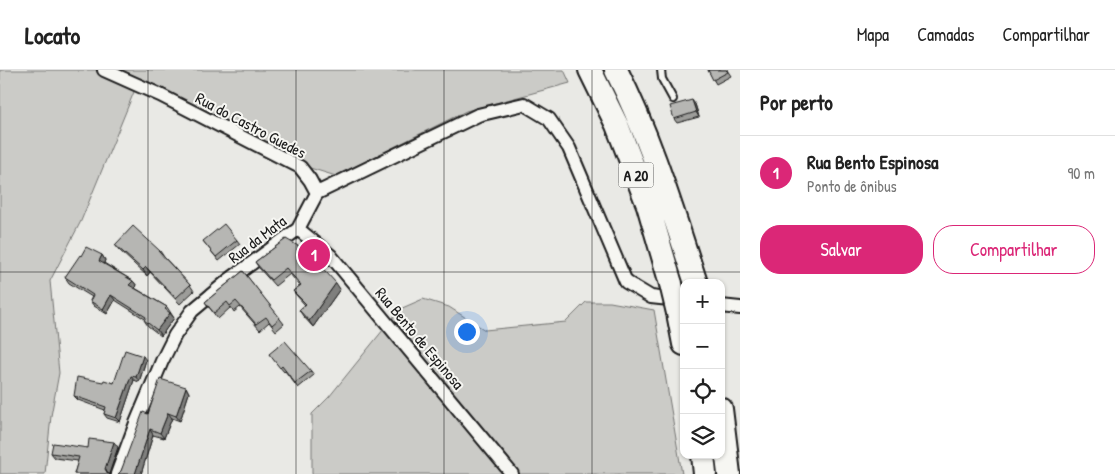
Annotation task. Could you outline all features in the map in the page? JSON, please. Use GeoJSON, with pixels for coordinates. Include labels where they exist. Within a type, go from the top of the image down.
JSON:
{"type":"FeatureCollection","features":[{"type":"Feature","properties":{"kind":"highway","name":"A 20"},"geometry":{"type":"LineString","coordinates":[[590,70],[617,124],[644,196],[677,299],[681,324]]}},
{"type":"Feature","properties":{"kind":"highway","name":"A 20"},"geometry":{"type":"LineString","coordinates":[[616,70],[632,101],[654,155],[695,279]]}},
{"type":"Feature","properties":{"kind":"highway"},"geometry":{"type":"LineString","coordinates":[[722,414],[729,474]]}},
{"type":"Feature","properties":{"kind":"highway"},"geometry":{"type":"LineString","coordinates":[[703,459],[705,474]]}},
{"type":"Feature","properties":{"kind":"street","name":"Rua do Castro Guedes"},"geometry":{"type":"LineString","coordinates":[[104,70],[160,95],[300,167],[318,193]]}},
{"type":"Feature","properties":{"kind":"street"},"geometry":{"type":"LineString","coordinates":[[318,193],[478,115],[524,104],[549,119],[569,148],[626,282],[651,297],[677,299]]}},
{"type":"Feature","properties":{"kind":"street","name":"Rua da Mata"},"geometry":{"type":"LineString","coordinates":[[117,474],[144,405],[175,335],[192,311],[229,280],[298,229],[318,193]]}},
{"type":"Feature","properties":{"kind":"street","name":"Rua Bento de Espinosa"},"geometry":{"type":"LineString","coordinates":[[298,229],[331,256],[512,474]]}},
{"type":"Feature","properties":{"kind":"street"},"geometry":{"type":"LineString","coordinates":[[725,306],[740,308]]}},
{"type":"Feature","properties":{"kind":"lane"},"geometry":{"type":"LineString","coordinates":[[661,70],[662,79],[673,99]]}},
{"type":"Feature","properties":{"kind":"shaded area"},"geometry":{"type":"Polygon","coordinates":[[[0,70],[564,70],[570,83],[466,111],[336,176],[310,168],[154,86],[136,87],[81,221],[50,281],[59,373],[51,416],[45,474],[0,474],[0,70]]]}},
{"type":"Feature","properties":{"kind":"shaded area"},"geometry":{"type":"Polygon","coordinates":[[[423,299],[449,307],[485,330],[566,322],[586,302],[610,302],[654,310],[682,474],[312,474],[312,414],[329,397],[400,309],[423,299]]]}},
{"type":"Feature","properties":{"kind":"building"},"geometry":{"type":"Polygon","coordinates":[[[708,70],[726,70],[728,72],[713,80],[708,70]]]}},
{"type":"Feature","properties":{"kind":"building"},"geometry":{"type":"Polygon","coordinates":[[[692,100],[696,112],[674,119],[670,106],[692,100]]]}},
{"type":"Feature","properties":{"kind":"building"},"geometry":{"type":"Polygon","coordinates":[[[224,224],[237,240],[216,257],[203,241],[224,224]]]}},
{"type":"Feature","properties":{"kind":"building"},"geometry":{"type":"Polygon","coordinates":[[[133,226],[160,251],[190,285],[176,298],[146,267],[143,270],[115,245],[133,226]]]}},
{"type":"Feature","properties":{"kind":"building"},"geometry":{"type":"Polygon","coordinates":[[[286,239],[307,251],[336,283],[309,321],[299,310],[306,304],[293,291],[301,285],[286,268],[271,280],[255,262],[286,239]]]}},
{"type":"Feature","properties":{"kind":"building"},"geometry":{"type":"Polygon","coordinates":[[[86,247],[102,255],[99,261],[133,281],[129,285],[167,307],[165,309],[170,313],[157,330],[144,320],[146,317],[111,295],[103,309],[90,301],[93,295],[65,277],[86,247]]]}},
{"type":"Feature","properties":{"kind":"building"},"geometry":{"type":"Polygon","coordinates":[[[243,271],[280,318],[272,325],[266,317],[256,324],[236,301],[230,306],[227,302],[214,313],[205,302],[243,271]]]}},
{"type":"Feature","properties":{"kind":"building"},"geometry":{"type":"Polygon","coordinates":[[[285,341],[311,371],[295,383],[282,366],[280,368],[269,354],[285,341]]]}},
{"type":"Feature","properties":{"kind":"building"},"geometry":{"type":"Polygon","coordinates":[[[125,350],[143,356],[136,377],[131,376],[116,418],[104,414],[106,407],[74,396],[77,377],[114,383],[125,350]]]}},
{"type":"Feature","properties":{"kind":"building"},"geometry":{"type":"Polygon","coordinates":[[[160,379],[186,387],[176,416],[168,413],[160,433],[150,429],[135,474],[118,474],[121,471],[143,412],[148,414],[160,379]]]}},
{"type":"Feature","properties":{"kind":"building"},"geometry":{"type":"Polygon","coordinates":[[[89,439],[114,442],[105,469],[108,474],[74,474],[79,457],[51,453],[53,443],[88,448],[89,439]]]}},
{"type":"Feature","properties":{"kind":"place","name":"Rua Bento Espinosa"},"geometry":{"type":"Point","coordinates":[314,255]}}]}
